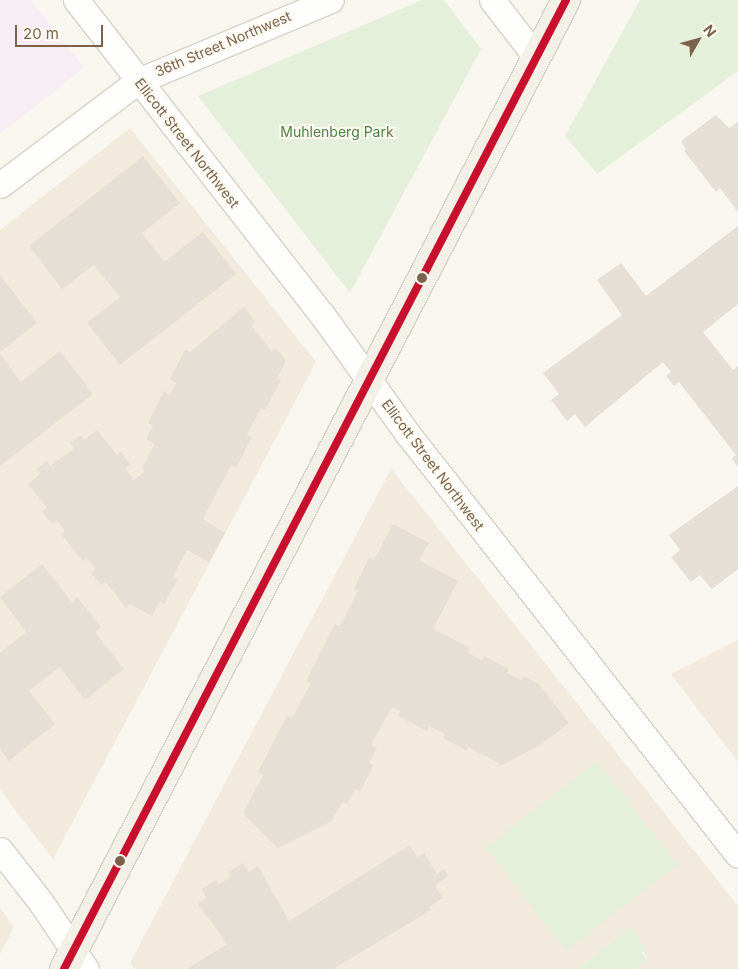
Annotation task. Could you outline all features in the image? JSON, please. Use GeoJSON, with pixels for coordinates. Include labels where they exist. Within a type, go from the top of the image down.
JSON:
{"type":"FeatureCollection","features":[{"type":"Feature","properties":{"kind":"main road"},"geometry":{"type":"LineString","coordinates":[[74,963],[369,381],[566,0]]}},
{"type":"Feature","properties":{"kind":"street","name":"Ellicott Street Northwest"},"geometry":{"type":"LineString","coordinates":[[76,0],[323,316],[369,381],[738,855]]}},
{"type":"Feature","properties":{"kind":"street","name":"36th Street Northwest"},"geometry":{"type":"LineString","coordinates":[[0,185],[138,81],[330,0]]}},
{"type":"Feature","properties":{"kind":"street"},"geometry":{"type":"LineString","coordinates":[[492,0],[536,57]]}},
{"type":"Feature","properties":{"kind":"street"},"geometry":{"type":"LineString","coordinates":[[0,850],[74,963]]}},
{"type":"Feature","properties":{"kind":"shaded area"},"geometry":{"type":"Polygon","coordinates":[[[0,0],[31,0],[84,68],[0,134],[0,0]]]}},
{"type":"Feature","properties":{"kind":"shaded area"},"geometry":{"type":"Polygon","coordinates":[[[130,128],[316,362],[53,859],[0,790],[0,230],[130,128]]]}},
{"type":"Feature","properties":{"kind":"shaded area"},"geometry":{"type":"Polygon","coordinates":[[[391,469],[738,906],[738,969],[635,969],[647,959],[630,926],[578,969],[134,969],[130,963],[391,469]]]}},
{"type":"Feature","properties":{"kind":"shaded area"},"geometry":{"type":"Polygon","coordinates":[[[738,640],[738,762],[671,674],[738,640]]]}},
{"type":"Feature","properties":{"kind":"shaded area"},"geometry":{"type":"Polygon","coordinates":[[[0,908],[14,927],[0,954],[0,908]]]}},
{"type":"Feature","properties":{"kind":"green space","name":"Muhlenberg Park"},"geometry":{"type":"Polygon","coordinates":[[[422,0],[444,0],[481,49],[350,293],[198,96],[422,0]]]}},
{"type":"Feature","properties":{"kind":"green space"},"geometry":{"type":"Polygon","coordinates":[[[640,0],[738,0],[738,71],[597,174],[565,136],[640,0]]]}},
{"type":"Feature","properties":{"kind":"green space"},"geometry":{"type":"Polygon","coordinates":[[[597,761],[678,864],[567,951],[486,848],[597,761]]]}},
{"type":"Feature","properties":{"kind":"green space"},"geometry":{"type":"Polygon","coordinates":[[[630,926],[646,949],[642,953],[647,959],[635,969],[578,969],[630,926]]]}},
{"type":"Feature","properties":{"kind":"building"},"geometry":{"type":"Polygon","coordinates":[[[716,115],[729,128],[738,122],[738,212],[720,188],[716,192],[684,151],[686,149],[681,141],[716,115]]]}},
{"type":"Feature","properties":{"kind":"building"},"geometry":{"type":"Polygon","coordinates":[[[143,156],[180,203],[142,233],[164,262],[203,232],[236,274],[120,365],[87,323],[120,297],[94,265],[62,289],[29,246],[143,156]]]}},
{"type":"Feature","properties":{"kind":"building"},"geometry":{"type":"Polygon","coordinates":[[[738,226],[738,304],[703,332],[733,370],[738,366],[738,467],[732,459],[736,455],[679,382],[674,386],[666,376],[671,372],[663,362],[585,427],[575,414],[567,421],[551,400],[559,394],[543,373],[622,315],[597,280],[621,263],[646,296],[738,226]]]}},
{"type":"Feature","properties":{"kind":"building"},"geometry":{"type":"Polygon","coordinates":[[[0,275],[37,323],[0,352],[0,275]]]}},
{"type":"Feature","properties":{"kind":"building"},"geometry":{"type":"Polygon","coordinates":[[[244,307],[255,322],[251,325],[272,352],[276,348],[286,361],[277,378],[281,380],[265,410],[261,408],[247,435],[252,437],[236,468],[231,465],[203,519],[225,533],[209,562],[187,550],[173,576],[178,579],[164,604],[160,601],[152,616],[130,604],[126,608],[106,582],[101,585],[91,573],[96,569],[87,558],[83,561],[61,534],[65,531],[57,520],[52,524],[42,511],[47,508],[28,484],[40,474],[36,469],[47,461],[50,466],[74,448],[70,443],[81,435],[84,440],[97,430],[117,455],[121,452],[130,464],[125,468],[134,480],[145,471],[142,468],[155,444],[146,439],[153,426],[148,423],[164,391],[170,395],[176,383],[170,379],[185,350],[190,352],[244,307]]]}},
{"type":"Feature","properties":{"kind":"building"},"geometry":{"type":"Polygon","coordinates":[[[60,351],[93,394],[0,466],[0,354],[21,382],[60,351]]]}},
{"type":"Feature","properties":{"kind":"building"},"geometry":{"type":"Polygon","coordinates":[[[738,486],[738,569],[712,589],[700,575],[691,582],[671,557],[680,550],[669,535],[738,486]]]}},
{"type":"Feature","properties":{"kind":"building"},"geometry":{"type":"Polygon","coordinates":[[[393,524],[429,543],[419,560],[458,581],[433,629],[470,648],[468,653],[482,660],[484,656],[509,669],[507,673],[521,680],[524,676],[539,684],[569,723],[542,744],[502,765],[468,747],[467,751],[443,738],[445,734],[429,726],[427,731],[398,716],[400,711],[392,707],[371,745],[377,748],[369,763],[374,765],[360,791],[355,789],[347,804],[342,802],[332,821],[278,848],[243,813],[263,775],[258,772],[287,716],[292,718],[311,683],[306,681],[335,624],[340,626],[358,591],[354,589],[369,558],[374,560],[393,524]]]}},
{"type":"Feature","properties":{"kind":"building"},"geometry":{"type":"Polygon","coordinates":[[[42,564],[72,602],[77,597],[101,627],[95,632],[124,669],[85,700],[60,667],[29,691],[55,724],[9,761],[0,749],[0,653],[26,632],[0,597],[42,564]]]}},
{"type":"Feature","properties":{"kind":"building"},"geometry":{"type":"Polygon","coordinates":[[[410,845],[417,857],[424,853],[437,874],[444,869],[448,876],[435,886],[443,898],[429,907],[431,910],[333,969],[187,969],[227,944],[198,904],[206,898],[202,889],[216,880],[219,884],[231,877],[228,872],[243,863],[249,872],[258,866],[289,921],[410,845]]]}},
{"type":"Feature","properties":{"kind":"transit line"},"geometry":{"type":"LineString","coordinates":[[64,969],[566,0]]}}]}
